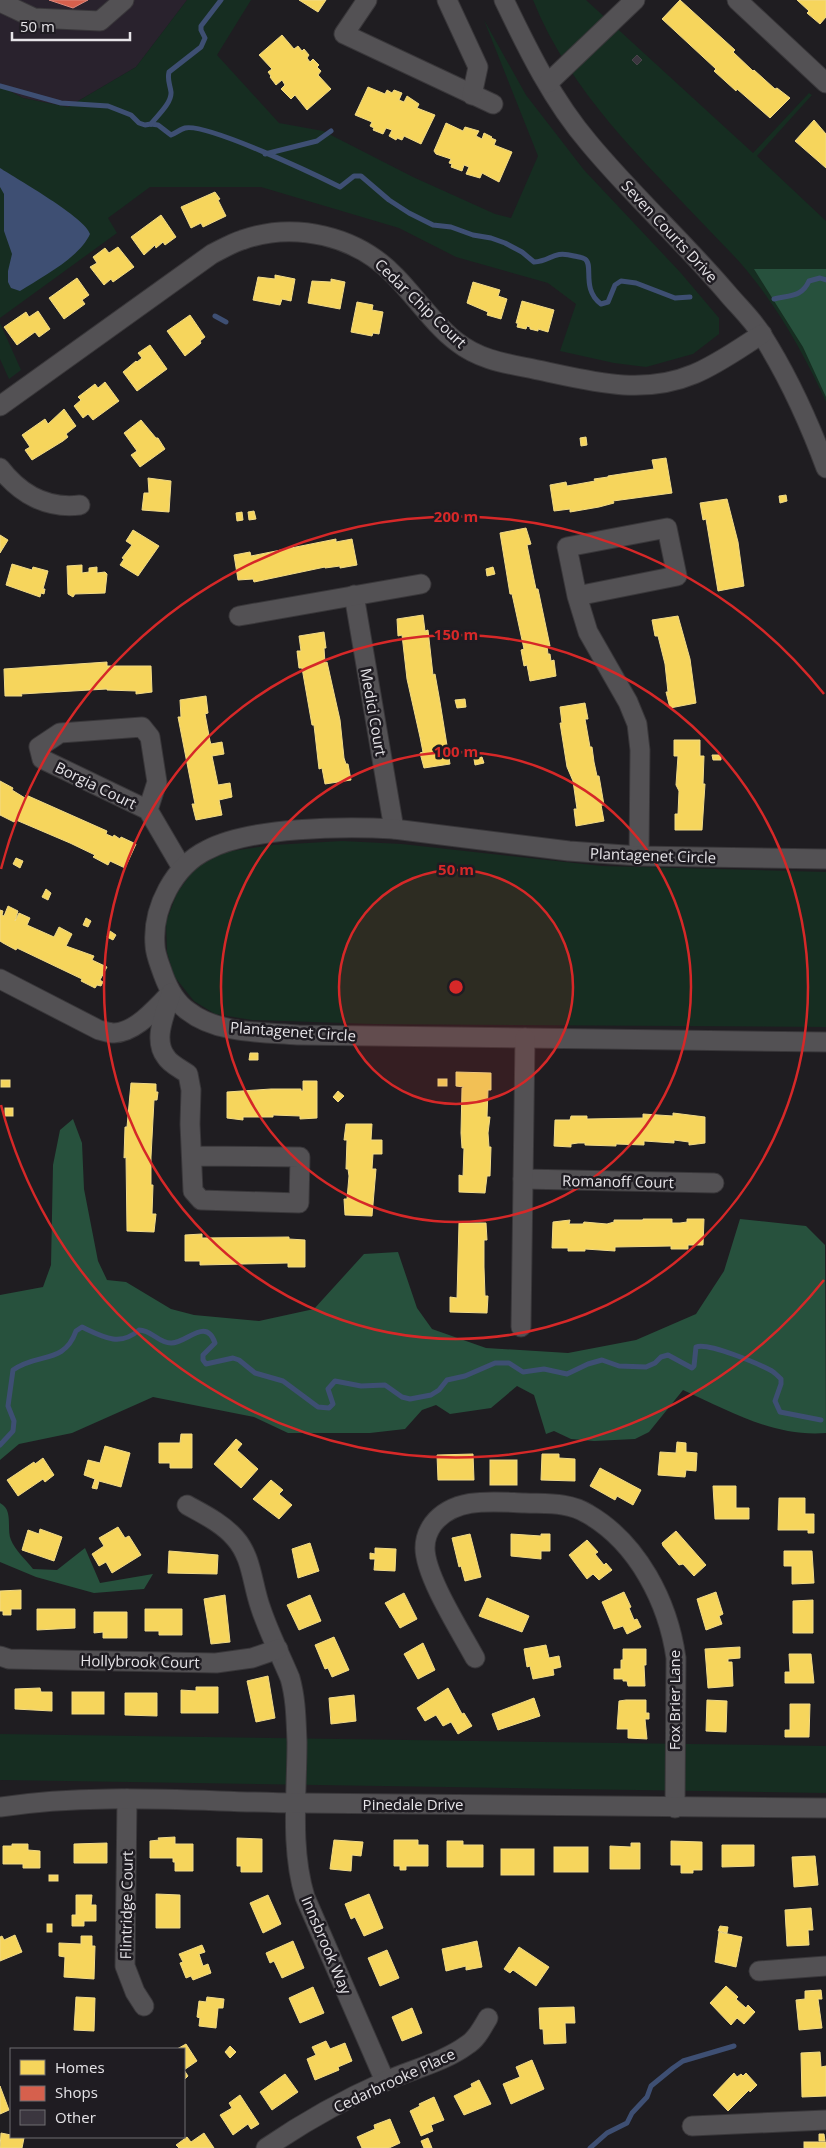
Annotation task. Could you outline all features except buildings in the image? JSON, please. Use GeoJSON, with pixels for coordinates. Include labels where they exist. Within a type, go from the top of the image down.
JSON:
{"type":"FeatureCollection","features":[{"type":"Feature","properties":{"kind":"street"},"geometry":{"type":"LineString","coordinates":[[0,2],[34,18],[100,21],[124,0]]}},
{"type":"Feature","properties":{"kind":"street"},"geometry":{"type":"LineString","coordinates":[[367,0],[344,34],[493,104]]}},
{"type":"Feature","properties":{"kind":"street"},"geometry":{"type":"LineString","coordinates":[[447,0],[478,67],[472,95]]}},
{"type":"Feature","properties":{"kind":"street","name":"Seven Courts Drive"},"geometry":{"type":"LineString","coordinates":[[504,0],[525,43],[565,112],[589,143],[700,260],[762,334],[806,417],[826,468]]}},
{"type":"Feature","properties":{"kind":"street"},"geometry":{"type":"LineString","coordinates":[[548,83],[635,0]]}},
{"type":"Feature","properties":{"kind":"street"},"geometry":{"type":"LineString","coordinates":[[737,0],[826,84]]}},
{"type":"Feature","properties":{"kind":"street","name":"Cedar Chip Court"},"geometry":{"type":"LineString","coordinates":[[0,406],[212,254],[243,240],[283,232],[303,232],[340,240],[372,256],[396,276],[455,341],[467,349],[494,361],[599,383],[630,386],[648,385],[668,382],[692,375],[716,363],[762,334]]}},
{"type":"Feature","properties":{"kind":"street"},"geometry":{"type":"LineString","coordinates":[[0,468],[24,493],[34,498],[56,505],[80,505]]}},
{"type":"Feature","properties":{"kind":"street"},"geometry":{"type":"LineString","coordinates":[[577,596],[677,576],[667,528],[567,547],[577,596],[588,632],[628,702],[638,724],[640,750],[639,856]]}},
{"type":"Feature","properties":{"kind":"street"},"geometry":{"type":"LineString","coordinates":[[239,616],[421,584]]}},
{"type":"Feature","properties":{"kind":"street","name":"Medici Court"},"geometry":{"type":"LineString","coordinates":[[354,596],[394,829]]}},
{"type":"Feature","properties":{"kind":"street","name":"Borgia Court"},"geometry":{"type":"LineString","coordinates":[[148,810],[157,782],[150,737],[142,727],[60,733],[39,746],[42,759],[148,810],[182,868]]}},
{"type":"Feature","properties":{"kind":"street","name":"Plantagenet Circle"},"geometry":{"type":"LineString","coordinates":[[826,859],[639,856],[570,851],[368,827],[297,831],[246,837],[213,847],[182,868],[174,878],[161,905],[154,932],[155,947],[171,993],[188,1011],[204,1020],[231,1029],[298,1035],[826,1042]]}},
{"type":"Feature","properties":{"kind":"street"},"geometry":{"type":"LineString","coordinates":[[0,979],[99,1030],[114,1033],[127,1030],[137,1024],[171,993]]}},
{"type":"Feature","properties":{"kind":"street"},"geometry":{"type":"LineString","coordinates":[[171,993],[159,1039],[161,1049],[167,1059],[188,1074],[191,1090],[190,1124],[193,1191],[202,1200],[299,1203],[300,1156],[192,1156]]}},
{"type":"Feature","properties":{"kind":"street"},"geometry":{"type":"LineString","coordinates":[[521,1327],[525,1038]]}},
{"type":"Feature","properties":{"kind":"street","name":"Romanoff Court"},"geometry":{"type":"LineString","coordinates":[[523,1179],[714,1183]]}},
{"type":"Feature","properties":{"kind":"street","name":"Fox Brier Lane"},"geometry":{"type":"LineString","coordinates":[[476,1658],[429,1570],[425,1547],[429,1530],[434,1522],[454,1507],[482,1502],[567,1505],[586,1512],[602,1523],[646,1571],[666,1614],[672,1635],[676,1658],[675,1808]]}},
{"type":"Feature","properties":{"kind":"street","name":"Innsbrook Way"},"geometry":{"type":"LineString","coordinates":[[187,1505],[226,1529],[236,1538],[243,1550],[253,1577],[259,1605],[290,1678],[296,1704],[296,1853],[299,1876],[305,1897],[385,2081]]}},
{"type":"Feature","properties":{"kind":"street","name":"Hollybrook Court"},"geometry":{"type":"LineString","coordinates":[[0,1656],[9,1659],[216,1663],[252,1658],[278,1649]]}},
{"type":"Feature","properties":{"kind":"street","name":"Pinedale Drive"},"geometry":{"type":"LineString","coordinates":[[0,1808],[58,1800],[127,1799],[675,1808],[826,1808]]}},
{"type":"Feature","properties":{"kind":"street","name":"Flintridge Court"},"geometry":{"type":"LineString","coordinates":[[127,1799],[125,1966],[135,1992],[144,2006]]}},
{"type":"Feature","properties":{"kind":"street"},"geometry":{"type":"LineString","coordinates":[[759,1971],[826,1966]]}},
{"type":"Feature","properties":{"kind":"street","name":"Cedarbrooke Place"},"geometry":{"type":"LineString","coordinates":[[266,2148],[333,2107],[385,2081],[468,2045],[476,2037],[488,2018]]}},
{"type":"Feature","properties":{"kind":"street"},"geometry":{"type":"LineString","coordinates":[[692,2126],[826,2120]]}},
{"type":"Feature","properties":{"kind":"shaded area"},"geometry":{"type":"Polygon","coordinates":[[[0,0],[187,0],[136,67],[68,107],[23,98],[0,86],[0,0]]]}},
{"type":"Feature","properties":{"kind":"green space"},"geometry":{"type":"Polygon","coordinates":[[[187,0],[251,0],[217,55],[279,123],[323,131],[413,177],[495,214],[511,218],[538,156],[484,20],[526,95],[584,170],[680,272],[719,318],[719,334],[693,354],[646,367],[614,363],[560,351],[576,304],[548,283],[456,257],[399,228],[261,187],[150,187],[108,218],[117,233],[0,318],[0,86],[23,98],[68,107],[136,67],[187,0]]]}},
{"type":"Feature","properties":{"kind":"green space"},"geometry":{"type":"Polygon","coordinates":[[[533,0],[586,0],[753,153],[809,93],[812,95],[757,156],[826,221],[826,402],[791,334],[771,302],[743,266],[658,177],[587,94],[548,33],[533,0]]]}},
{"type":"Feature","properties":{"kind":"green space"},"geometry":{"type":"Polygon","coordinates":[[[754,269],[826,269],[826,397],[803,347],[754,269]]]}},
{"type":"Feature","properties":{"kind":"green space"},"geometry":{"type":"Polygon","coordinates":[[[0,323],[21,370],[9,379],[0,359],[0,323]]]}},
{"type":"Feature","properties":{"kind":"green space"},"geometry":{"type":"Polygon","coordinates":[[[342,841],[402,844],[602,866],[826,872],[826,1027],[373,1024],[252,1020],[215,1014],[194,1001],[174,976],[167,952],[166,922],[177,893],[196,867],[225,852],[273,845],[342,841]]]}},
{"type":"Feature","properties":{"kind":"green space"},"geometry":{"type":"Polygon","coordinates":[[[73,1119],[82,1143],[84,1189],[98,1261],[107,1280],[126,1282],[171,1309],[194,1315],[259,1321],[314,1309],[364,1254],[398,1252],[417,1308],[432,1329],[486,1348],[568,1353],[636,1340],[696,1314],[724,1271],[740,1219],[806,1226],[825,1245],[826,1433],[788,1431],[770,1427],[735,1414],[683,1390],[649,1432],[635,1439],[594,1441],[571,1439],[554,1431],[546,1434],[534,1395],[517,1386],[491,1408],[450,1414],[436,1405],[422,1410],[405,1429],[370,1433],[288,1433],[254,1417],[153,1397],[72,1433],[19,1444],[0,1460],[0,1295],[43,1287],[51,1265],[53,1165],[60,1130],[73,1119]]]}},
{"type":"Feature","properties":{"kind":"green space"},"geometry":{"type":"Polygon","coordinates":[[[0,1503],[7,1510],[10,1536],[13,1544],[33,1569],[57,1570],[85,1548],[100,1583],[153,1574],[144,1589],[94,1593],[36,1577],[0,1562],[0,1503]]]}},
{"type":"Feature","properties":{"kind":"green space"},"geometry":{"type":"Polygon","coordinates":[[[0,1734],[826,1746],[826,1793],[0,1780],[0,1734]]]}},
{"type":"Feature","properties":{"kind":"water"},"geometry":{"type":"Polygon","coordinates":[[[0,168],[77,218],[90,234],[85,243],[69,259],[20,291],[11,288],[8,282],[8,271],[12,254],[4,231],[4,194],[0,187],[0,168]]]}},
{"type":"Feature","properties":{"kind":"waterway"},"geometry":{"type":"LineString","coordinates":[[151,124],[167,105],[171,96],[168,80],[169,72],[201,47],[205,38],[201,26],[221,0]]}},
{"type":"Feature","properties":{"kind":"waterway"},"geometry":{"type":"LineString","coordinates":[[0,86],[61,103],[108,106],[131,115],[139,123],[158,125],[171,135],[185,128],[215,133],[262,151],[340,187],[354,176],[361,176],[389,200],[433,225],[451,227],[505,243],[522,252],[534,262],[561,254],[584,258],[588,266],[591,291],[601,304],[608,302],[615,285],[621,281],[636,283],[675,298],[690,297]]}},
{"type":"Feature","properties":{"kind":"waterway"},"geometry":{"type":"LineString","coordinates":[[265,154],[317,141],[331,131]]}},
{"type":"Feature","properties":{"kind":"waterway"},"geometry":{"type":"LineString","coordinates":[[774,299],[799,293],[809,281],[820,278],[826,280]]}},
{"type":"Feature","properties":{"kind":"waterway"},"geometry":{"type":"LineString","coordinates":[[215,316],[226,322]]}},
{"type":"Feature","properties":{"kind":"waterway"},"geometry":{"type":"LineString","coordinates":[[0,1445],[13,1431],[14,1421],[8,1406],[13,1370],[32,1361],[57,1354],[65,1349],[76,1331],[82,1327],[111,1339],[125,1338],[139,1330],[148,1332],[162,1341],[171,1343],[201,1331],[206,1332],[211,1335],[215,1343],[203,1355],[203,1360],[206,1364],[233,1358],[239,1360],[255,1373],[283,1381],[318,1407],[329,1408],[333,1404],[328,1389],[335,1381],[361,1386],[385,1385],[402,1397],[410,1399],[431,1395],[439,1390],[447,1380],[465,1376],[495,1363],[509,1363],[523,1372],[544,1369],[567,1374],[602,1360],[619,1366],[646,1367],[655,1363],[661,1357],[668,1355],[692,1368],[694,1366],[696,1347],[702,1346],[734,1354],[772,1371],[781,1379],[775,1401],[780,1412],[821,1420]]}},
{"type":"Feature","properties":{"kind":"waterway"},"geometry":{"type":"LineString","coordinates":[[590,2148],[607,2133],[627,2123],[632,2113],[647,2097],[651,2086],[673,2068],[683,2061],[734,2046]]}}]}
